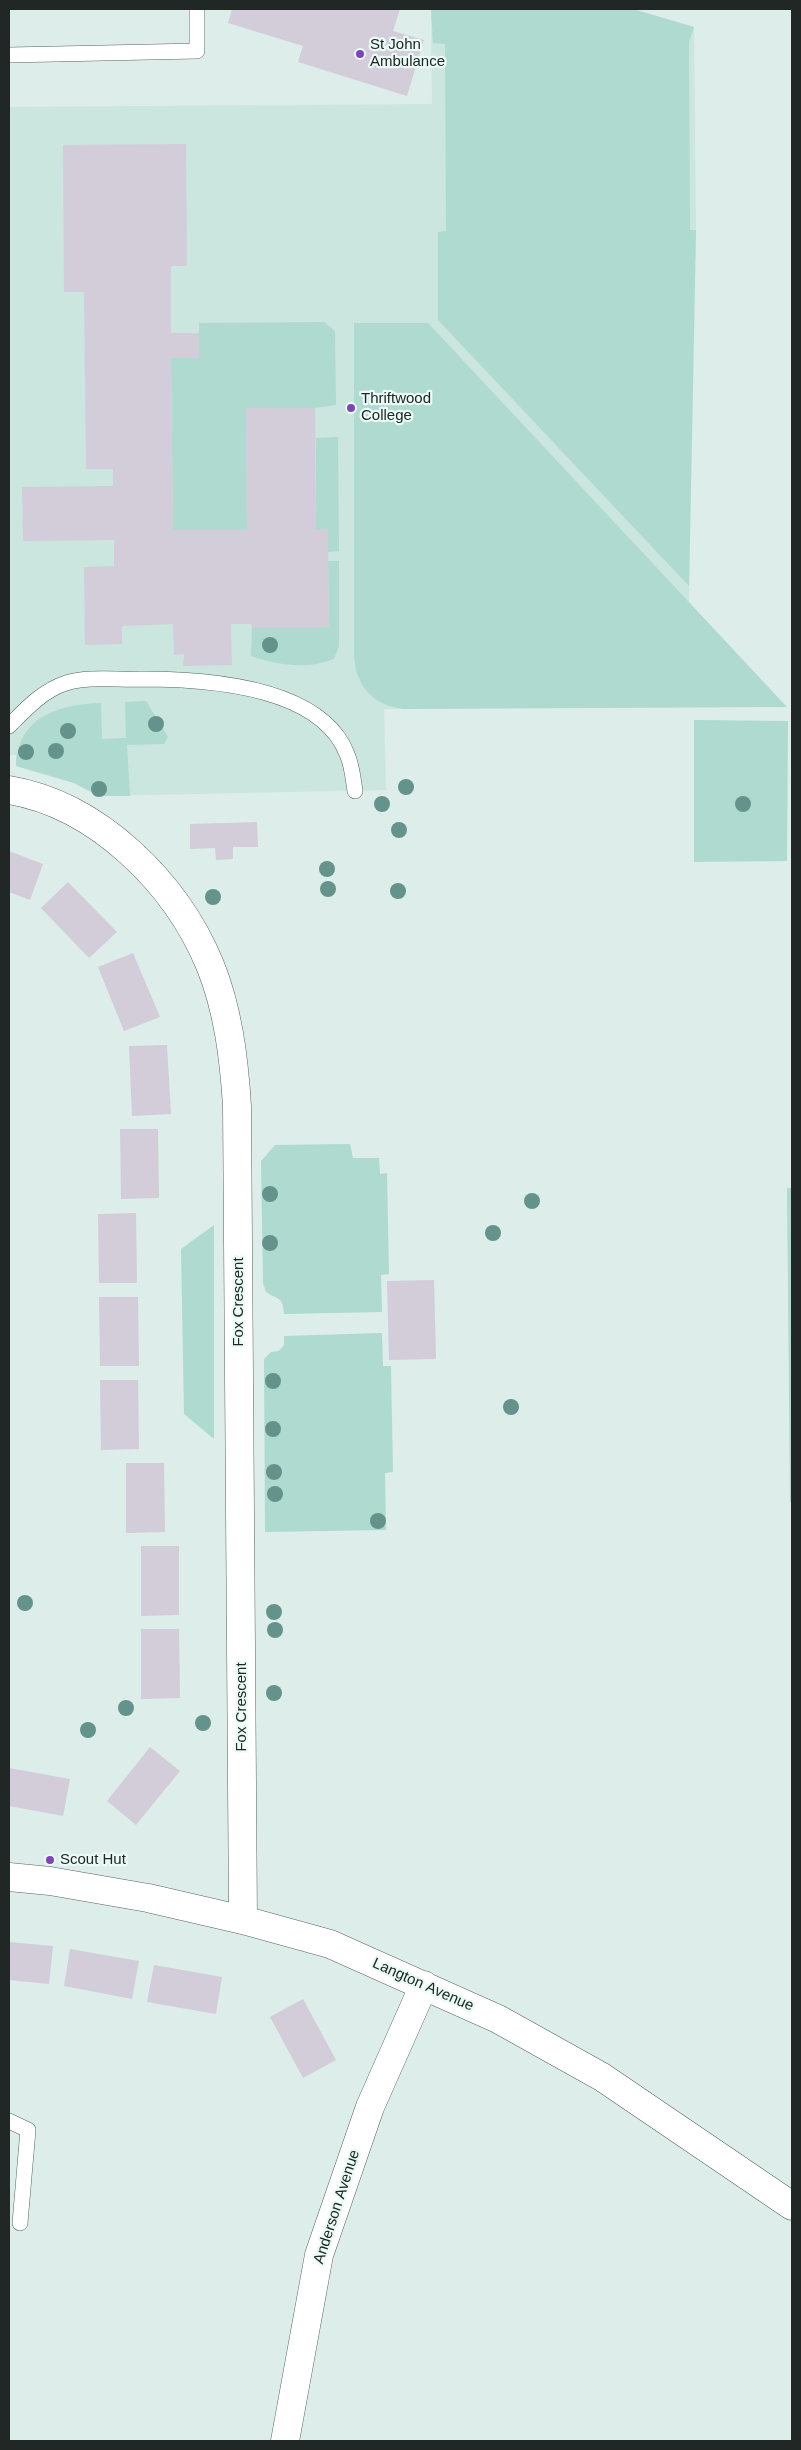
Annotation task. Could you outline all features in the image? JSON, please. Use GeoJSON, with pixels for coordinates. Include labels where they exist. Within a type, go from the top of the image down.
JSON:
{"type":"FeatureCollection","features":[{"type":"Feature","properties":{"kind":"street","name":"Fox Crescent"},"geometry":{"type":"LineString","coordinates":[[9,790],[46,799],[67,808],[120,844],[154,878],[178,907],[198,940],[219,994],[228,1032],[234,1068],[237,1106],[243,1920]]}},
{"type":"Feature","properties":{"kind":"street","name":"Langton Avenue"},"geometry":{"type":"LineString","coordinates":[[9,1877],[50,1881],[148,1898],[243,1920],[330,1944],[424,1984],[498,2019],[602,2077],[792,2206]]}},
{"type":"Feature","properties":{"kind":"street","name":"Anderson Avenue"},"geometry":{"type":"LineString","coordinates":[[285,2441],[318,2256],[370,2107],[424,1984]]}},
{"type":"Feature","properties":{"kind":"lane"},"geometry":{"type":"LineString","coordinates":[[9,55],[197,52],[197,9]]}},
{"type":"Feature","properties":{"kind":"lane"},"geometry":{"type":"LineString","coordinates":[[9,726],[38,698],[51,689],[68,682],[151,679],[235,685],[263,692],[304,708],[328,726],[347,753],[355,791]]}},
{"type":"Feature","properties":{"kind":"lane"},"geometry":{"type":"LineString","coordinates":[[9,2121],[28,2130],[20,2223]]}},
{"type":"Feature","properties":{"kind":"shaded area","name":"Thriftwood College"},"geometry":{"type":"Polygon","coordinates":[[[431,9],[633,9],[694,27],[696,230],[687,706],[384,709],[386,790],[99,796],[74,783],[16,766],[16,755],[9,755],[9,107],[432,104],[431,9]]]}},
{"type":"Feature","properties":{"kind":"green space"},"geometry":{"type":"Polygon","coordinates":[[[431,9],[633,9],[694,27],[689,42],[690,230],[696,230],[689,586],[438,320],[438,232],[446,231],[445,44],[433,43],[431,9]]]}},
{"type":"Feature","properties":{"kind":"green space"},"geometry":{"type":"Polygon","coordinates":[[[324,322],[335,331],[336,405],[315,408],[246,409],[247,530],[173,530],[171,358],[199,358],[199,323],[324,322]]]}},
{"type":"Feature","properties":{"kind":"green space"},"geometry":{"type":"Polygon","coordinates":[[[354,323],[428,323],[787,707],[403,709],[383,703],[368,692],[358,676],[354,656],[354,323]]]}},
{"type":"Feature","properties":{"kind":"green space"},"geometry":{"type":"Polygon","coordinates":[[[338,437],[339,551],[328,552],[328,529],[316,529],[316,438],[338,437]]]}},
{"type":"Feature","properties":{"kind":"green space"},"geometry":{"type":"Polygon","coordinates":[[[328,561],[339,561],[339,646],[334,659],[313,664],[292,665],[251,656],[252,627],[329,627],[328,561]]]}},
{"type":"Feature","properties":{"kind":"green space"},"geometry":{"type":"Polygon","coordinates":[[[146,701],[168,737],[164,744],[127,745],[130,796],[99,796],[74,783],[16,766],[18,749],[24,736],[44,716],[56,710],[71,706],[101,703],[102,739],[126,738],[125,702],[146,701]]]}},
{"type":"Feature","properties":{"kind":"green space"},"geometry":{"type":"Polygon","coordinates":[[[694,720],[788,721],[787,861],[694,862],[694,720]]]}},
{"type":"Feature","properties":{"kind":"green space"},"geometry":{"type":"Polygon","coordinates":[[[350,1144],[353,1158],[379,1158],[380,1174],[387,1173],[389,1274],[381,1275],[382,1312],[284,1314],[281,1301],[266,1292],[263,1283],[261,1161],[275,1145],[350,1144]]]}},
{"type":"Feature","properties":{"kind":"green space"},"geometry":{"type":"Polygon","coordinates":[[[787,1188],[792,1188],[792,1503],[790,1502],[787,1188]]]}},
{"type":"Feature","properties":{"kind":"green space"},"geometry":{"type":"Polygon","coordinates":[[[214,1225],[214,1439],[184,1414],[181,1249],[214,1225]]]}},
{"type":"Feature","properties":{"kind":"green space"},"geometry":{"type":"Polygon","coordinates":[[[382,1333],[383,1366],[391,1366],[393,1472],[385,1473],[386,1530],[265,1532],[264,1359],[271,1352],[279,1351],[284,1345],[284,1336],[382,1333]]]}},
{"type":"Feature","properties":{"kind":"building","name":"St John Ambulance"},"geometry":{"type":"Polygon","coordinates":[[[232,9],[400,9],[393,31],[424,40],[407,96],[298,62],[303,46],[228,23],[232,9]]]}},
{"type":"Feature","properties":{"kind":"building"},"geometry":{"type":"Polygon","coordinates":[[[186,144],[187,266],[171,266],[171,333],[199,333],[199,358],[171,358],[173,530],[247,530],[246,408],[315,408],[316,529],[328,529],[329,627],[252,627],[251,624],[231,624],[232,665],[183,666],[184,654],[174,655],[173,624],[122,626],[122,644],[85,645],[84,567],[114,566],[114,540],[23,541],[22,487],[113,486],[113,469],[86,469],[84,292],[64,292],[63,145],[186,144]]]}},
{"type":"Feature","properties":{"kind":"building"},"geometry":{"type":"Polygon","coordinates":[[[257,822],[258,847],[233,847],[233,859],[216,860],[215,848],[190,849],[190,824],[257,822]]]}},
{"type":"Feature","properties":{"kind":"building"},"geometry":{"type":"Polygon","coordinates":[[[9,851],[43,864],[30,900],[9,892],[9,851]]]}},
{"type":"Feature","properties":{"kind":"building"},"geometry":{"type":"Polygon","coordinates":[[[68,882],[117,932],[89,958],[41,908],[68,882]]]}},
{"type":"Feature","properties":{"kind":"building"},"geometry":{"type":"Polygon","coordinates":[[[133,953],[160,1017],[124,1031],[98,967],[133,953]]]}},
{"type":"Feature","properties":{"kind":"building"},"geometry":{"type":"Polygon","coordinates":[[[167,1045],[171,1114],[132,1116],[129,1046],[167,1045]]]}},
{"type":"Feature","properties":{"kind":"building"},"geometry":{"type":"Polygon","coordinates":[[[120,1129],[158,1129],[159,1198],[121,1199],[120,1129]]]}},
{"type":"Feature","properties":{"kind":"building"},"geometry":{"type":"Polygon","coordinates":[[[136,1213],[137,1283],[99,1283],[98,1214],[136,1213]]]}},
{"type":"Feature","properties":{"kind":"building"},"geometry":{"type":"Polygon","coordinates":[[[434,1280],[436,1359],[389,1360],[387,1281],[434,1280]]]}},
{"type":"Feature","properties":{"kind":"building"},"geometry":{"type":"Polygon","coordinates":[[[99,1297],[138,1297],[139,1366],[100,1366],[99,1297]]]}},
{"type":"Feature","properties":{"kind":"building"},"geometry":{"type":"Polygon","coordinates":[[[100,1380],[138,1380],[139,1449],[101,1450],[100,1380]]]}},
{"type":"Feature","properties":{"kind":"building"},"geometry":{"type":"Polygon","coordinates":[[[126,1463],[164,1463],[165,1532],[126,1533],[126,1463]]]}},
{"type":"Feature","properties":{"kind":"building"},"geometry":{"type":"Polygon","coordinates":[[[141,1546],[179,1546],[179,1615],[141,1616],[141,1546]]]}},
{"type":"Feature","properties":{"kind":"building"},"geometry":{"type":"Polygon","coordinates":[[[141,1629],[179,1629],[180,1698],[141,1699],[141,1629]]]}},
{"type":"Feature","properties":{"kind":"building"},"geometry":{"type":"Polygon","coordinates":[[[150,1747],[180,1771],[136,1825],[107,1801],[150,1747]]]}},
{"type":"Feature","properties":{"kind":"building"},"geometry":{"type":"Polygon","coordinates":[[[9,1768],[70,1779],[63,1816],[9,1806],[9,1768]]]}},
{"type":"Feature","properties":{"kind":"building"},"geometry":{"type":"Polygon","coordinates":[[[9,1942],[53,1946],[49,1984],[9,1980],[9,1942]]]}},
{"type":"Feature","properties":{"kind":"building"},"geometry":{"type":"Polygon","coordinates":[[[70,1949],[139,1961],[132,1999],[64,1986],[70,1949]]]}},
{"type":"Feature","properties":{"kind":"building"},"geometry":{"type":"Polygon","coordinates":[[[154,1965],[222,1977],[216,2014],[147,2002],[154,1965]]]}},
{"type":"Feature","properties":{"kind":"building"},"geometry":{"type":"Polygon","coordinates":[[[303,1999],[336,2060],[303,2078],[270,2017],[303,1999]]]}},
{"type":"Feature","properties":{"kind":"place","name":"St John Ambulance"},"geometry":{"type":"Point","coordinates":[360,54]}},
{"type":"Feature","properties":{"kind":"place","name":"Thriftwood College"},"geometry":{"type":"Point","coordinates":[351,408]}},
{"type":"Feature","properties":{"kind":"place","name":"Scout Hut"},"geometry":{"type":"Point","coordinates":[50,1860]}}]}
